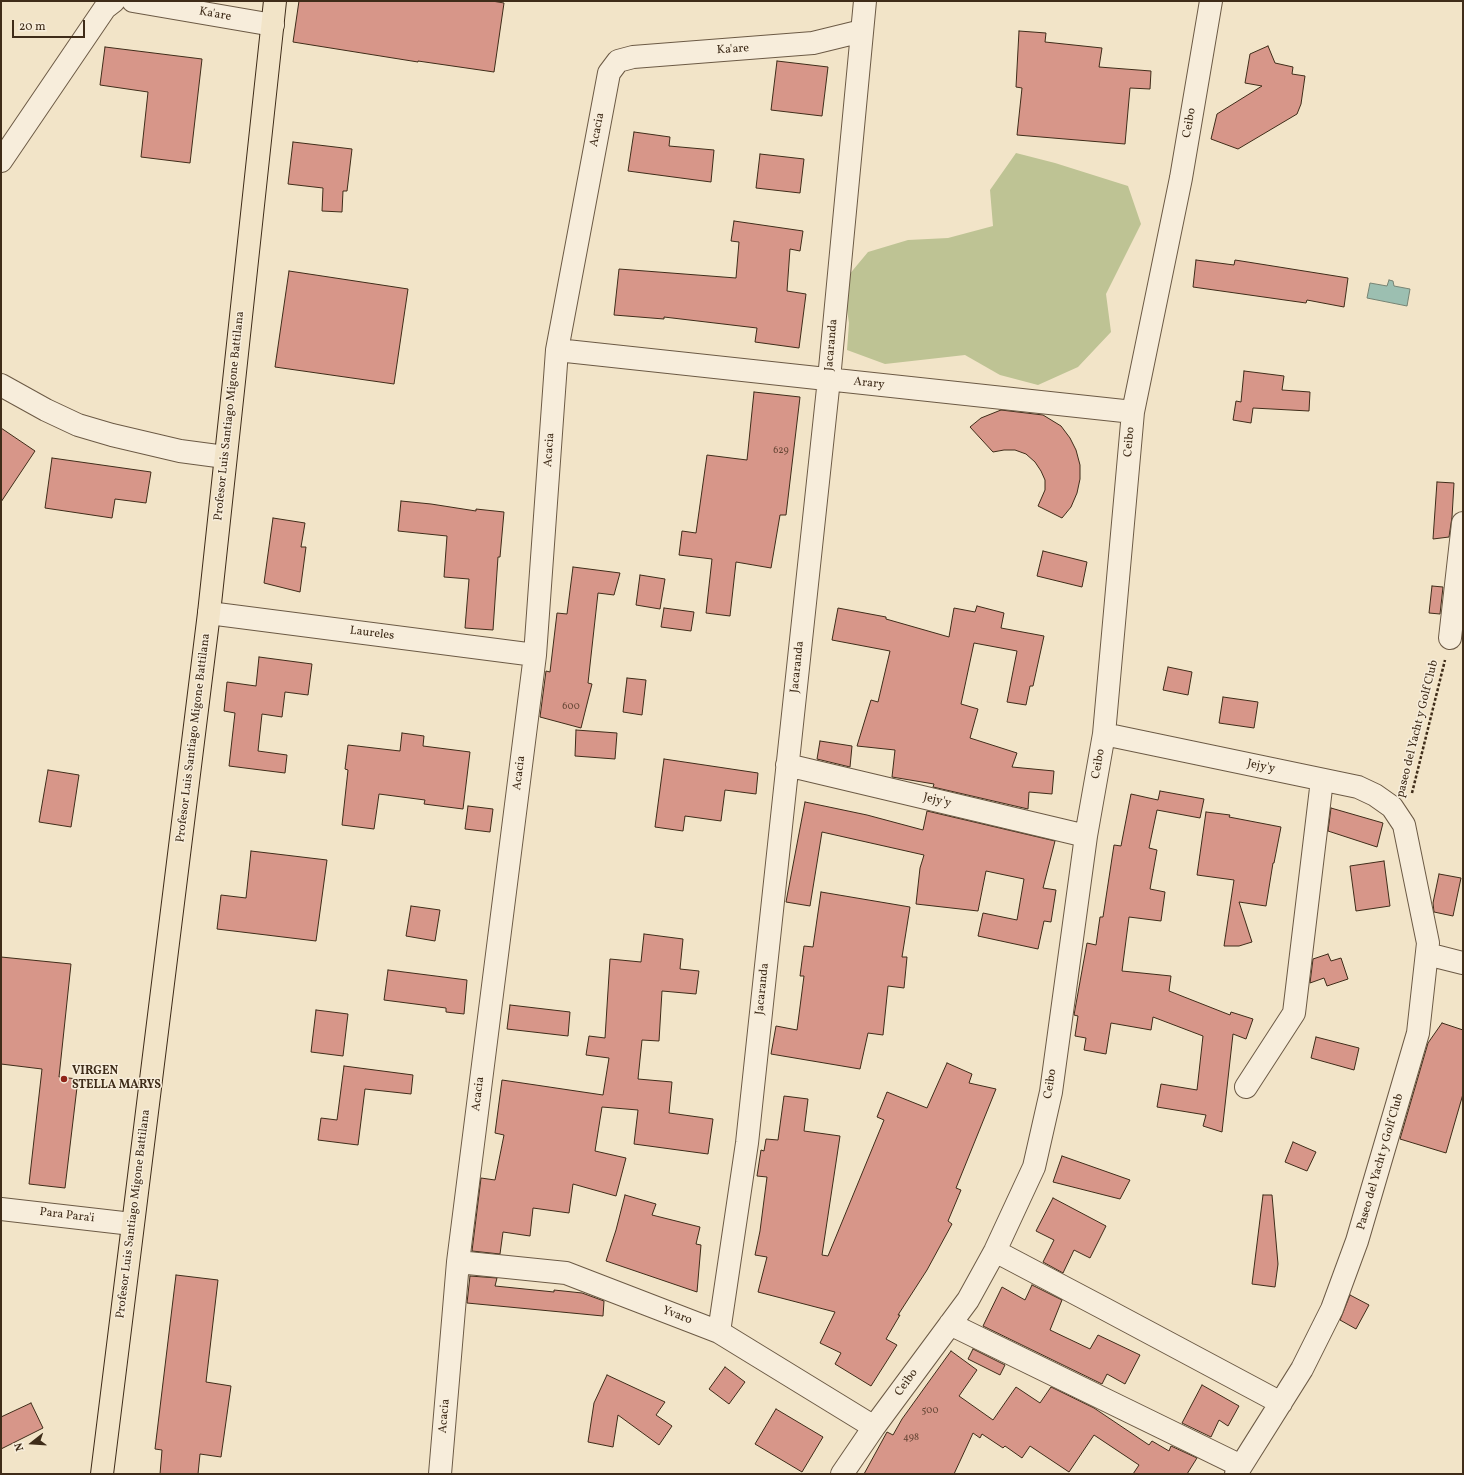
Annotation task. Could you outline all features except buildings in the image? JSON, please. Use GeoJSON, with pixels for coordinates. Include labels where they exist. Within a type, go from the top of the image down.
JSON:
{"type":"FeatureCollection","features":[{"type":"Feature","properties":{"kind":"main road","name":"Profesor Luis Santiago Migone Battilana"},"geometry":{"type":"LineString","coordinates":[[102,1474],[209,613],[275,1]]}},
{"type":"Feature","properties":{"kind":"street","name":"Ka'are"},"geometry":{"type":"LineString","coordinates":[[120,1],[273,25]]}},
{"type":"Feature","properties":{"kind":"street"},"geometry":{"type":"LineString","coordinates":[[1,161],[105,8],[120,1]]}},
{"type":"Feature","properties":{"kind":"street","name":"Jacaranda"},"geometry":{"type":"LineString","coordinates":[[719,1332],[747,1143],[829,379],[865,1]]}},
{"type":"Feature","properties":{"kind":"street","name":"Ceibo"},"geometry":{"type":"LineString","coordinates":[[842,1474],[968,1300],[995,1251],[1034,1167],[1049,1100],[1086,836],[1104,734],[1133,412],[1181,178],[1211,1]]}},
{"type":"Feature","properties":{"kind":"street","name":"Ka'are"},"geometry":{"type":"LineString","coordinates":[[609,73],[618,61],[633,57],[813,43],[862,31]]}},
{"type":"Feature","properties":{"kind":"street","name":"Acacia"},"geometry":{"type":"LineString","coordinates":[[440,1474],[458,1262],[535,655],[557,350],[609,73]]}},
{"type":"Feature","properties":{"kind":"street","name":"Arary"},"geometry":{"type":"LineString","coordinates":[[557,350],[1133,412]]}},
{"type":"Feature","properties":{"kind":"street"},"geometry":{"type":"LineString","coordinates":[[1,384],[46,410],[78,425],[112,435],[180,450],[225,457]]}},
{"type":"Feature","properties":{"kind":"street"},"geometry":{"type":"LineString","coordinates":[[1450,638],[1463,522]]}},
{"type":"Feature","properties":{"kind":"street","name":"Laureles"},"geometry":{"type":"LineString","coordinates":[[209,613],[535,655]]}},
{"type":"Feature","properties":{"kind":"street","name":"Jejy'y"},"geometry":{"type":"LineString","coordinates":[[1104,734],[1358,787],[1375,795],[1392,807],[1404,824]]}},
{"type":"Feature","properties":{"kind":"street","name":"Jejy'y"},"geometry":{"type":"LineString","coordinates":[[788,765],[1086,836]]}},
{"type":"Feature","properties":{"kind":"street"},"geometry":{"type":"LineString","coordinates":[[1246,1087],[1294,1013],[1322,780]]}},
{"type":"Feature","properties":{"kind":"street","name":"Paseo del Yacht y Golf Club"},"geometry":{"type":"LineString","coordinates":[[1239,1470],[1302,1369],[1332,1309],[1357,1242],[1418,1034],[1428,943],[1404,824]]}},
{"type":"Feature","properties":{"kind":"street"},"geometry":{"type":"LineString","coordinates":[[1427,954],[1463,963]]}},
{"type":"Feature","properties":{"kind":"street","name":"Para Para'i"},"geometry":{"type":"LineString","coordinates":[[1,1209],[132,1224]]}},
{"type":"Feature","properties":{"kind":"street"},"geometry":{"type":"LineString","coordinates":[[995,1251],[1281,1403]]}},
{"type":"Feature","properties":{"kind":"street","name":"Yvaro"},"geometry":{"type":"LineString","coordinates":[[458,1262],[566,1273],[719,1332],[874,1428]]}},
{"type":"Feature","properties":{"kind":"street"},"geometry":{"type":"LineString","coordinates":[[950,1324],[1239,1470]]}},
{"type":"Feature","properties":{"kind":"path","name":"paseo del Yacht y Golf Club"},"geometry":{"type":"LineString","coordinates":[[1404,824],[1450,638]]}},
{"type":"Feature","properties":{"kind":"green space"},"geometry":{"type":"Polygon","coordinates":[[[1016,153],[1055,163],[1128,186],[1141,224],[1106,294],[1111,332],[1078,367],[1038,385],[1000,375],[965,355],[885,364],[847,350],[849,323],[843,282],[868,252],[908,240],[948,238],[993,226],[990,190],[1016,153]]]}},
{"type":"Feature","properties":{"kind":"shaded area"},"geometry":{"type":"Polygon","coordinates":[[[1389,280],[1393,281],[1394,286],[1410,289],[1407,306],[1367,298],[1370,283],[1387,286],[1389,280]]]}},
{"type":"Feature","properties":{"kind":"place","name":"VIRGEN STELLA MARYS"},"geometry":{"type":"Point","coordinates":[64,1079]}}]}
